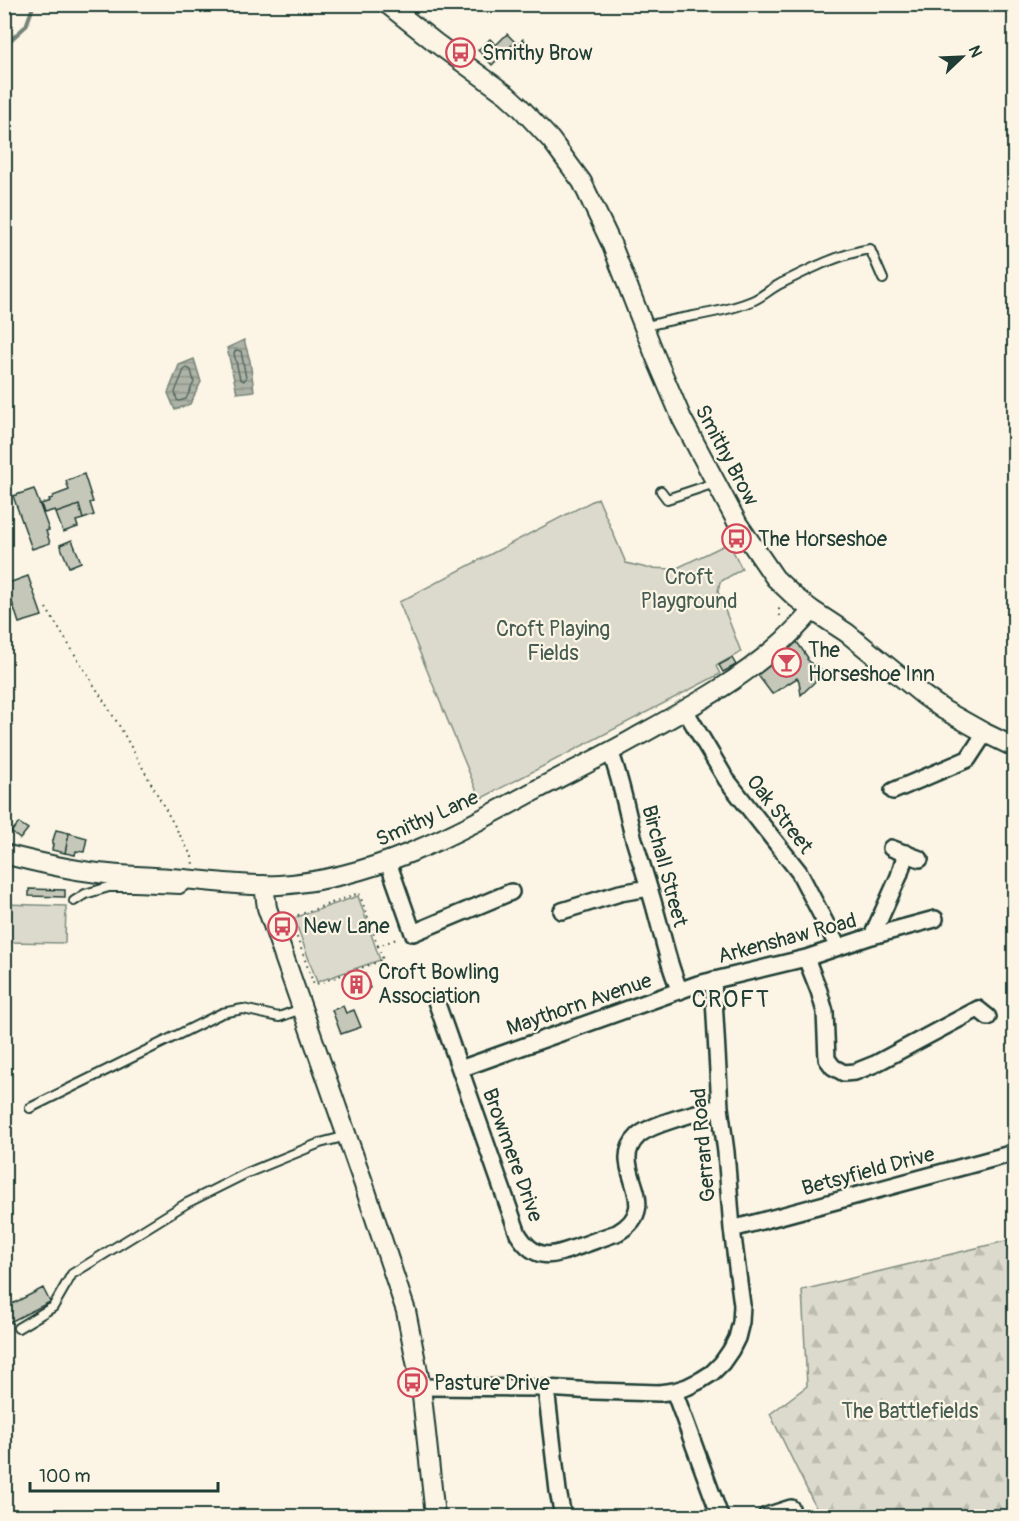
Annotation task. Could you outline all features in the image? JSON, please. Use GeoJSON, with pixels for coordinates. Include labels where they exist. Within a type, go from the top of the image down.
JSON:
{"type":"FeatureCollection","features":[{"type":"Feature","properties":{"kind":"street","name":"Smithy Brow"},"geometry":{"type":"LineString","coordinates":[[387,4],[507,95],[551,140],[582,183],[615,252],[682,419],[738,524],[765,565],[785,587],[812,610],[847,633],[923,695],[944,710],[1014,747]]}},
{"type":"Feature","properties":{"kind":"street","name":"Smithy Lane"},"geometry":{"type":"LineString","coordinates":[[4,854],[97,873],[195,879],[247,885],[320,880],[387,862],[466,829],[685,710],[757,663],[802,623],[812,610]]}},
{"type":"Feature","properties":{"kind":"street","name":"Oak Street"},"geometry":{"type":"LineString","coordinates":[[685,710],[726,779],[798,872],[838,947]]}},
{"type":"Feature","properties":{"kind":"street"},"geometry":{"type":"LineString","coordinates":[[893,791],[968,759],[985,733]]}},
{"type":"Feature","properties":{"kind":"street","name":"Birchall Street"},"geometry":{"type":"LineString","coordinates":[[610,752],[618,771],[666,951],[680,991]]}},
{"type":"Feature","properties":{"kind":"street","name":"Arkenshaw Road"},"geometry":{"type":"LineString","coordinates":[[872,936],[899,876],[906,853]]}},
{"type":"Feature","properties":{"kind":"street"},"geometry":{"type":"LineString","coordinates":[[387,862],[413,933],[511,892]]}},
{"type":"Feature","properties":{"kind":"street"},"geometry":{"type":"LineString","coordinates":[[264,885],[267,908],[406,1311],[421,1386],[435,1516]]}},
{"type":"Feature","properties":{"kind":"street"},"geometry":{"type":"LineString","coordinates":[[562,912],[585,897],[649,888]]}},
{"type":"Feature","properties":{"kind":"street","name":"Arkenshaw Road"},"geometry":{"type":"LineString","coordinates":[[713,980],[806,958],[872,936],[935,919]]}},
{"type":"Feature","properties":{"kind":"street"},"geometry":{"type":"LineString","coordinates":[[806,958],[825,1012],[827,1059],[839,1071],[850,1073],[862,1070],[948,1031],[978,1009],[988,1017]]}},
{"type":"Feature","properties":{"kind":"street","name":"Maythorn Avenue"},"geometry":{"type":"LineString","coordinates":[[460,1069],[713,980]]}},
{"type":"Feature","properties":{"kind":"street","name":"Gerrard Road"},"geometry":{"type":"LineString","coordinates":[[674,1391],[701,1380],[722,1363],[738,1338],[741,1322],[742,1305],[720,1107],[713,980]]}},
{"type":"Feature","properties":{"kind":"street","name":"Browmere Drive"},"geometry":{"type":"LineString","coordinates":[[436,1001],[518,1234],[530,1249],[537,1253],[554,1255],[561,1253],[616,1233],[631,1223],[635,1217],[638,1202],[628,1167],[628,1157],[633,1140],[646,1130],[701,1111],[720,1107]]}},
{"type":"Feature","properties":{"kind":"street","name":"Betsyfield Drive"},"geometry":{"type":"LineString","coordinates":[[732,1229],[1014,1153]]}},
{"type":"Feature","properties":{"kind":"street"},"geometry":{"type":"LineString","coordinates":[[421,1386],[546,1388],[594,1392],[659,1393],[674,1391],[720,1516]]}},
{"type":"Feature","properties":{"kind":"street"},"geometry":{"type":"LineString","coordinates":[[546,1388],[563,1516]]}},
{"type":"Feature","properties":{"kind":"street"},"geometry":{"type":"LineString","coordinates":[[766,1516],[790,1508]]}},
{"type":"Feature","properties":{"kind":"lane"},"geometry":{"type":"LineString","coordinates":[[644,327],[754,301],[777,285],[853,252],[870,249],[883,279]]}},
{"type":"Feature","properties":{"kind":"lane"},"geometry":{"type":"LineString","coordinates":[[661,491],[667,499],[716,483]]}},
{"type":"Feature","properties":{"kind":"lane"},"geometry":{"type":"LineString","coordinates":[[74,901],[85,894],[109,887],[180,889],[195,879]]}},
{"type":"Feature","properties":{"kind":"lane"},"geometry":{"type":"LineString","coordinates":[[30,1108],[222,1013],[243,1009],[279,1017],[303,1008]]}},
{"type":"Feature","properties":{"kind":"lane"},"geometry":{"type":"LineString","coordinates":[[18,1328],[53,1307],[72,1274],[187,1203],[247,1173],[320,1143],[347,1136]]}},
{"type":"Feature","properties":{"kind":"path"},"geometry":{"type":"LineString","coordinates":[[780,616],[779,609],[784,600]]}},
{"type":"Feature","properties":{"kind":"path"},"geometry":{"type":"LineString","coordinates":[[46,608],[120,727],[169,814],[192,856],[195,879]]}},
{"type":"Feature","properties":{"kind":"path"},"geometry":{"type":"LineString","coordinates":[[359,893],[378,946],[384,960],[315,985],[290,918],[359,893]]}},
{"type":"Feature","properties":{"kind":"path"},"geometry":{"type":"LineString","coordinates":[[378,946],[413,933]]}},
{"type":"Feature","properties":{"kind":"green space","name":"Croft Playing Fields"},"geometry":{"type":"Polygon","coordinates":[[[598,498],[626,563],[647,568],[675,569],[729,543],[742,569],[720,582],[718,592],[741,652],[716,666],[720,674],[480,799],[399,602],[598,498]]]}},
{"type":"Feature","properties":{"kind":"green space"},"geometry":{"type":"Polygon","coordinates":[[[358,896],[380,960],[317,982],[294,918],[358,896]]]}},
{"type":"Feature","properties":{"kind":"green space"},"geometry":{"type":"Polygon","coordinates":[[[5,904],[66,906],[65,943],[5,942],[5,904]]]}},
{"type":"Feature","properties":{"kind":"green space","name":"The Battlefields"},"geometry":{"type":"Polygon","coordinates":[[[1014,1239],[1014,1516],[820,1516],[770,1414],[807,1386],[802,1290],[1014,1239]]]}},
{"type":"Feature","properties":{"kind":"water"},"geometry":{"type":"Polygon","coordinates":[[[244,340],[250,361],[254,391],[237,393],[227,348],[244,340]]]}},
{"type":"Feature","properties":{"kind":"water"},"geometry":{"type":"Polygon","coordinates":[[[194,359],[201,382],[190,404],[175,410],[168,393],[179,365],[194,359]]]}},
{"type":"Feature","properties":{"kind":"building"},"geometry":{"type":"Polygon","coordinates":[[[507,34],[515,42],[492,65],[478,50],[490,39],[496,45],[507,34]]]}},
{"type":"Feature","properties":{"kind":"building"},"geometry":{"type":"Polygon","coordinates":[[[523,39],[531,47],[524,55],[515,47],[523,39]]]}},
{"type":"Feature","properties":{"kind":"building"},"geometry":{"type":"Polygon","coordinates":[[[84,474],[93,502],[90,503],[94,515],[83,519],[79,505],[56,513],[55,510],[44,513],[41,504],[69,490],[66,481],[84,474]]]}},
{"type":"Feature","properties":{"kind":"building"},"geometry":{"type":"Polygon","coordinates":[[[34,489],[49,530],[46,531],[50,543],[32,549],[13,496],[34,489]]]}},
{"type":"Feature","properties":{"kind":"building"},"geometry":{"type":"Polygon","coordinates":[[[79,505],[83,519],[76,521],[78,527],[63,532],[56,513],[79,505]]]}},
{"type":"Feature","properties":{"kind":"building"},"geometry":{"type":"Polygon","coordinates":[[[72,540],[81,562],[69,567],[60,545],[72,540]]]}},
{"type":"Feature","properties":{"kind":"building"},"geometry":{"type":"Polygon","coordinates":[[[28,576],[42,616],[19,623],[6,584],[28,576]]]}},
{"type":"Feature","properties":{"kind":"building"},"geometry":{"type":"Polygon","coordinates":[[[797,642],[811,663],[809,665],[812,667],[816,664],[824,673],[801,695],[797,678],[772,694],[757,674],[797,642]]]}},
{"type":"Feature","properties":{"kind":"building"},"geometry":{"type":"Polygon","coordinates":[[[732,658],[736,665],[723,672],[719,665],[732,658]]]}},
{"type":"Feature","properties":{"kind":"building"},"geometry":{"type":"Polygon","coordinates":[[[19,823],[28,829],[20,839],[11,832],[19,823]]]}},
{"type":"Feature","properties":{"kind":"building"},"geometry":{"type":"Polygon","coordinates":[[[56,830],[69,833],[65,853],[52,850],[56,830]]]}},
{"type":"Feature","properties":{"kind":"building"},"geometry":{"type":"Polygon","coordinates":[[[69,833],[87,838],[84,852],[76,851],[75,855],[65,853],[69,833]]]}},
{"type":"Feature","properties":{"kind":"building"},"geometry":{"type":"Polygon","coordinates":[[[29,889],[65,890],[65,897],[29,896],[29,889]]]}},
{"type":"Feature","properties":{"kind":"building","name":"Croft Bowling Association"},"geometry":{"type":"Polygon","coordinates":[[[365,974],[370,988],[349,995],[344,981],[365,974]]]}},
{"type":"Feature","properties":{"kind":"building"},"geometry":{"type":"Polygon","coordinates":[[[343,1006],[346,1013],[354,1010],[361,1027],[341,1034],[332,1010],[343,1006]]]}},
{"type":"Feature","properties":{"kind":"building"},"geometry":{"type":"Polygon","coordinates":[[[43,1288],[50,1302],[4,1325],[4,1308],[43,1288]]]}},
{"type":"Feature","properties":{"kind":"waterway"},"geometry":{"type":"LineString","coordinates":[[4,46],[26,26],[34,4]]}},
{"type":"Feature","properties":{"kind":"place","name":"Smithy Brow"},"geometry":{"type":"Point","coordinates":[461,53]}},
{"type":"Feature","properties":{"kind":"place","name":"The Horseshoe"},"geometry":{"type":"Point","coordinates":[737,539]}},
{"type":"Feature","properties":{"kind":"place","name":"The Horseshoe Inn"},"geometry":{"type":"Point","coordinates":[787,662]}},
{"type":"Feature","properties":{"kind":"place","name":"New Lane"},"geometry":{"type":"Point","coordinates":[282,926]}},
{"type":"Feature","properties":{"kind":"place","name":"Croft Bowling Association"},"geometry":{"type":"Point","coordinates":[357,984]}},
{"type":"Feature","properties":{"kind":"place","name":"Pasture Drive"},"geometry":{"type":"Point","coordinates":[413,1383]}},
{"type":"Feature","properties":{"kind":"district","name":"CROFT"},"geometry":{"type":"Point","coordinates":[731,999]}},
{"type":"Feature","properties":{"kind":"park label","name":"Croft Playground"},"geometry":{"type":"Point","coordinates":[689,589]}}]}
